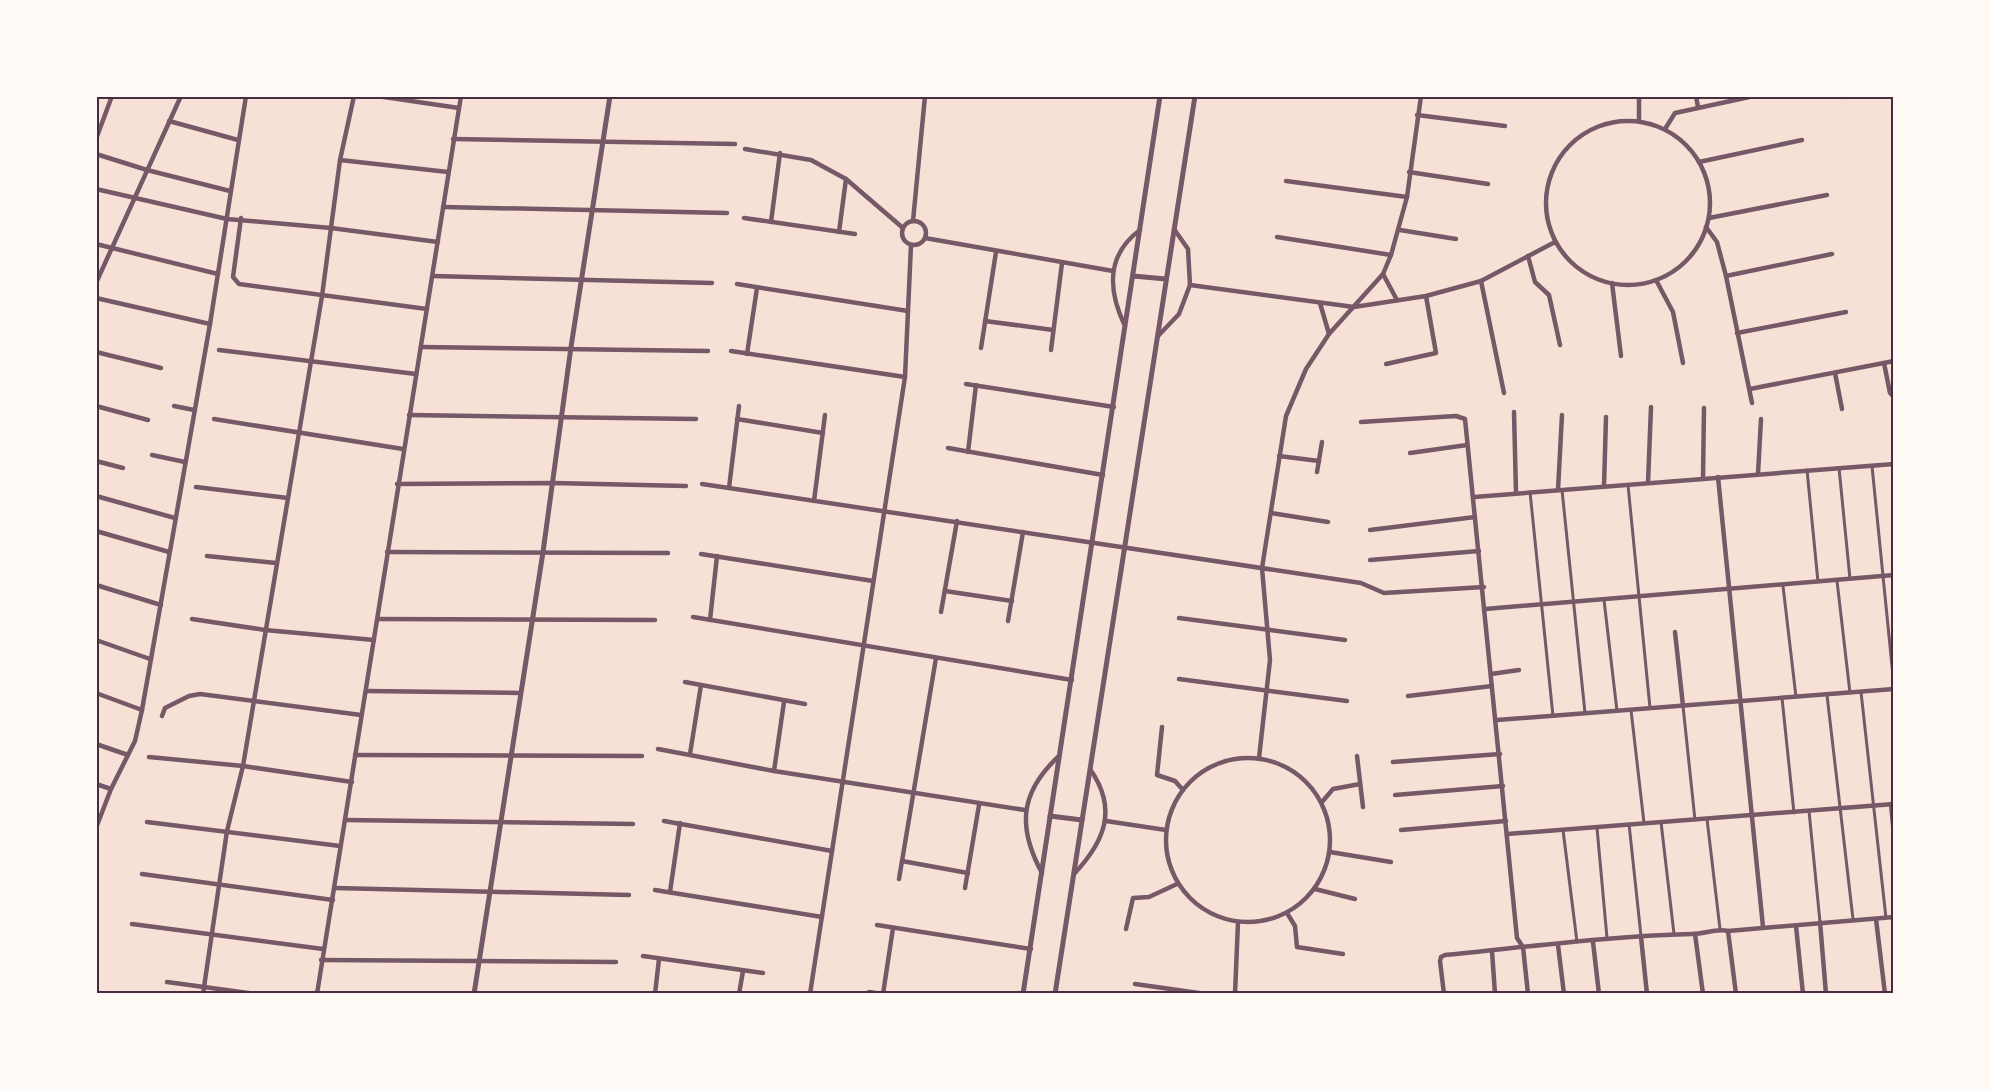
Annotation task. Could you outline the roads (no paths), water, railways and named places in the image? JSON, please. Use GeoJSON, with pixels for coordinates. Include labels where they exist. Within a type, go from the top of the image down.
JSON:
{"type":"FeatureCollection","features":[{"type":"Feature","properties":{"kind":"street"},"geometry":{"type":"LineString","coordinates":[[96,139],[112,96]]}},
{"type":"Feature","properties":{"kind":"street"},"geometry":{"type":"LineString","coordinates":[[96,283],[181,96]]}},
{"type":"Feature","properties":{"kind":"street"},"geometry":{"type":"LineString","coordinates":[[96,828],[111,789],[135,741],[142,710],[210,324],[246,96]]}},
{"type":"Feature","properties":{"kind":"street"},"geometry":{"type":"LineString","coordinates":[[203,994],[227,831],[243,766],[322,296],[340,160],[354,96]]}},
{"type":"Feature","properties":{"kind":"street"},"geometry":{"type":"LineString","coordinates":[[377,96],[459,108]]}},
{"type":"Feature","properties":{"kind":"street"},"geometry":{"type":"LineString","coordinates":[[317,994],[461,96]]}},
{"type":"Feature","properties":{"kind":"street"},"geometry":{"type":"LineString","coordinates":[[474,994],[543,552],[561,415],[610,96]]}},
{"type":"Feature","properties":{"kind":"street"},"geometry":{"type":"LineString","coordinates":[[903,228],[913,221],[925,96]]}},
{"type":"Feature","properties":{"kind":"street"},"geometry":{"type":"LineString","coordinates":[[1023,994],[1160,96]]}},
{"type":"Feature","properties":{"kind":"street"},"geometry":{"type":"LineString","coordinates":[[1055,994],[1195,96]]}},
{"type":"Feature","properties":{"kind":"street"},"geometry":{"type":"LineString","coordinates":[[1259,758],[1269,690],[1268,629],[1262,568],[1286,416],[1294,393],[1329,334],[1383,274],[1400,230],[1407,197],[1421,96]]}},
{"type":"Feature","properties":{"kind":"street"},"geometry":{"type":"LineString","coordinates":[[1639,96],[1639,122]]}},
{"type":"Feature","properties":{"kind":"street"},"geometry":{"type":"LineString","coordinates":[[1696,96],[1698,108]]}},
{"type":"Feature","properties":{"kind":"street"},"geometry":{"type":"LineString","coordinates":[[1665,129],[1675,113],[1750,96]]}},
{"type":"Feature","properties":{"kind":"street"},"geometry":{"type":"LineString","coordinates":[[1418,115],[1505,126]]}},
{"type":"Feature","properties":{"kind":"street"},"geometry":{"type":"LineString","coordinates":[[170,121],[238,140]]}},
{"type":"Feature","properties":{"kind":"street"},"geometry":{"type":"LineString","coordinates":[[1639,122],[1665,129],[1684,143],[1699,162],[1709,189],[1709,218],[1700,241],[1682,264],[1656,280],[1634,284],[1612,283],[1579,269],[1555,242],[1548,223],[1545,203],[1547,183],[1555,164],[1567,147],[1582,134],[1611,123],[1639,122]]}},
{"type":"Feature","properties":{"kind":"street"},"geometry":{"type":"LineString","coordinates":[[453,139],[735,144]]}},
{"type":"Feature","properties":{"kind":"street"},"geometry":{"type":"LineString","coordinates":[[1699,162],[1802,140]]}},
{"type":"Feature","properties":{"kind":"street"},"geometry":{"type":"LineString","coordinates":[[746,149],[811,160],[846,179],[903,228],[903,238],[911,245],[917,245],[925,238]]}},
{"type":"Feature","properties":{"kind":"street"},"geometry":{"type":"LineString","coordinates":[[771,222],[780,153]]}},
{"type":"Feature","properties":{"kind":"street"},"geometry":{"type":"LineString","coordinates":[[96,154],[147,170],[230,191]]}},
{"type":"Feature","properties":{"kind":"street"},"geometry":{"type":"LineString","coordinates":[[340,160],[448,172]]}},
{"type":"Feature","properties":{"kind":"street"},"geometry":{"type":"LineString","coordinates":[[1409,172],[1488,184]]}},
{"type":"Feature","properties":{"kind":"street"},"geometry":{"type":"LineString","coordinates":[[839,232],[846,179]]}},
{"type":"Feature","properties":{"kind":"street"},"geometry":{"type":"LineString","coordinates":[[1286,181],[1407,197]]}},
{"type":"Feature","properties":{"kind":"street"},"geometry":{"type":"LineString","coordinates":[[96,189],[227,219],[241,218],[438,242]]}},
{"type":"Feature","properties":{"kind":"street"},"geometry":{"type":"LineString","coordinates":[[1709,218],[1827,195]]}},
{"type":"Feature","properties":{"kind":"street"},"geometry":{"type":"LineString","coordinates":[[443,207],[727,213]]}},
{"type":"Feature","properties":{"kind":"street"},"geometry":{"type":"LineString","coordinates":[[241,218],[234,282],[427,309]]}},
{"type":"Feature","properties":{"kind":"street"},"geometry":{"type":"LineString","coordinates":[[744,218],[855,234]]}},
{"type":"Feature","properties":{"kind":"street"},"geometry":{"type":"LineString","coordinates":[[913,221],[924,226],[925,238]]}},
{"type":"Feature","properties":{"kind":"street"},"geometry":{"type":"LineString","coordinates":[[1706,227],[1717,242],[1726,276],[1752,403]]}},
{"type":"Feature","properties":{"kind":"street"},"geometry":{"type":"LineString","coordinates":[[1157,336],[1179,314],[1190,285],[1188,249],[1174,229]]}},
{"type":"Feature","properties":{"kind":"street"},"geometry":{"type":"LineString","coordinates":[[1125,328],[1113,295],[1113,271],[1116,259],[1128,239],[1140,230]]}},
{"type":"Feature","properties":{"kind":"street"},"geometry":{"type":"LineString","coordinates":[[1400,230],[1456,239]]}},
{"type":"Feature","properties":{"kind":"street"},"geometry":{"type":"LineString","coordinates":[[1277,237],[1391,255]]}},
{"type":"Feature","properties":{"kind":"street"},"geometry":{"type":"LineString","coordinates":[[925,238],[1113,271]]}},
{"type":"Feature","properties":{"kind":"street"},"geometry":{"type":"LineString","coordinates":[[1190,285],[1354,307],[1426,296],[1481,281],[1555,242]]}},
{"type":"Feature","properties":{"kind":"street"},"geometry":{"type":"LineString","coordinates":[[96,244],[218,274]]}},
{"type":"Feature","properties":{"kind":"street"},"geometry":{"type":"LineString","coordinates":[[810,994],[844,783],[904,377],[911,245]]}},
{"type":"Feature","properties":{"kind":"street"},"geometry":{"type":"LineString","coordinates":[[981,348],[996,252]]}},
{"type":"Feature","properties":{"kind":"street"},"geometry":{"type":"LineString","coordinates":[[1726,276],[1832,254]]}},
{"type":"Feature","properties":{"kind":"street"},"geometry":{"type":"LineString","coordinates":[[1528,256],[1535,282],[1549,295],[1560,345]]}},
{"type":"Feature","properties":{"kind":"street"},"geometry":{"type":"LineString","coordinates":[[1051,350],[1062,263]]}},
{"type":"Feature","properties":{"kind":"street"},"geometry":{"type":"LineString","coordinates":[[1383,274],[1397,300]]}},
{"type":"Feature","properties":{"kind":"street"},"geometry":{"type":"LineString","coordinates":[[433,276],[712,283]]}},
{"type":"Feature","properties":{"kind":"street"},"geometry":{"type":"LineString","coordinates":[[1133,276],[1166,279]]}},
{"type":"Feature","properties":{"kind":"street"},"geometry":{"type":"LineString","coordinates":[[1656,280],[1673,312],[1683,363]]}},
{"type":"Feature","properties":{"kind":"street"},"geometry":{"type":"LineString","coordinates":[[1481,281],[1504,393]]}},
{"type":"Feature","properties":{"kind":"street"},"geometry":{"type":"LineString","coordinates":[[1612,283],[1621,356]]}},
{"type":"Feature","properties":{"kind":"street"},"geometry":{"type":"LineString","coordinates":[[737,284],[908,311]]}},
{"type":"Feature","properties":{"kind":"street"},"geometry":{"type":"LineString","coordinates":[[747,354],[757,288]]}},
{"type":"Feature","properties":{"kind":"street"},"geometry":{"type":"LineString","coordinates":[[1386,363],[1436,353],[1426,296]]}},
{"type":"Feature","properties":{"kind":"street"},"geometry":{"type":"LineString","coordinates":[[96,298],[210,324]]}},
{"type":"Feature","properties":{"kind":"street"},"geometry":{"type":"LineString","coordinates":[[1320,303],[1329,334]]}},
{"type":"Feature","properties":{"kind":"street"},"geometry":{"type":"LineString","coordinates":[[1737,333],[1846,312]]}},
{"type":"Feature","properties":{"kind":"street"},"geometry":{"type":"LineString","coordinates":[[985,321],[1053,330]]}},
{"type":"Feature","properties":{"kind":"street"},"geometry":{"type":"LineString","coordinates":[[421,347],[571,347],[708,351]]}},
{"type":"Feature","properties":{"kind":"street"},"geometry":{"type":"LineString","coordinates":[[219,350],[416,374]]}},
{"type":"Feature","properties":{"kind":"street"},"geometry":{"type":"LineString","coordinates":[[731,351],[904,377]]}},
{"type":"Feature","properties":{"kind":"street"},"geometry":{"type":"LineString","coordinates":[[96,352],[161,368]]}},
{"type":"Feature","properties":{"kind":"street"},"geometry":{"type":"LineString","coordinates":[[1750,389],[1894,361]]}},
{"type":"Feature","properties":{"kind":"street"},"geometry":{"type":"LineString","coordinates":[[1884,363],[1890,393],[1894,398]]}},
{"type":"Feature","properties":{"kind":"street"},"geometry":{"type":"LineString","coordinates":[[1835,373],[1842,409]]}},
{"type":"Feature","properties":{"kind":"street"},"geometry":{"type":"LineString","coordinates":[[966,384],[1114,407]]}},
{"type":"Feature","properties":{"kind":"street"},"geometry":{"type":"LineString","coordinates":[[968,452],[976,385]]}},
{"type":"Feature","properties":{"kind":"street"},"geometry":{"type":"LineString","coordinates":[[96,406],[148,420]]}},
{"type":"Feature","properties":{"kind":"street"},"geometry":{"type":"LineString","coordinates":[[174,406],[194,410]]}},
{"type":"Feature","properties":{"kind":"street"},"geometry":{"type":"LineString","coordinates":[[729,488],[739,406]]}},
{"type":"Feature","properties":{"kind":"street"},"geometry":{"type":"LineString","coordinates":[[1648,483],[1651,407]]}},
{"type":"Feature","properties":{"kind":"street"},"geometry":{"type":"LineString","coordinates":[[1703,478],[1704,408]]}},
{"type":"Feature","properties":{"kind":"street"},"geometry":{"type":"LineString","coordinates":[[1514,412],[1516,493]]}},
{"type":"Feature","properties":{"kind":"street"},"geometry":{"type":"LineString","coordinates":[[409,416],[561,415],[696,419]]}},
{"type":"Feature","properties":{"kind":"street"},"geometry":{"type":"LineString","coordinates":[[814,501],[825,415]]}},
{"type":"Feature","properties":{"kind":"street"},"geometry":{"type":"LineString","coordinates":[[1562,415],[1560,490],[1585,713]]}},
{"type":"Feature","properties":{"kind":"street"},"geometry":{"type":"LineString","coordinates":[[1361,422],[1461,417],[1465,420],[1484,587],[1517,938],[1523,947],[1528,994]]}},
{"type":"Feature","properties":{"kind":"street"},"geometry":{"type":"LineString","coordinates":[[1604,486],[1606,417]]}},
{"type":"Feature","properties":{"kind":"street"},"geometry":{"type":"LineString","coordinates":[[214,418],[299,434],[403,449]]}},
{"type":"Feature","properties":{"kind":"street"},"geometry":{"type":"LineString","coordinates":[[738,419],[823,433]]}},
{"type":"Feature","properties":{"kind":"street"},"geometry":{"type":"LineString","coordinates":[[1758,474],[1761,419]]}},
{"type":"Feature","properties":{"kind":"street"},"geometry":{"type":"LineString","coordinates":[[1317,472],[1323,442]]}},
{"type":"Feature","properties":{"kind":"street"},"geometry":{"type":"LineString","coordinates":[[1410,453],[1467,445]]}},
{"type":"Feature","properties":{"kind":"street"},"geometry":{"type":"LineString","coordinates":[[948,448],[1103,475]]}},
{"type":"Feature","properties":{"kind":"street"},"geometry":{"type":"LineString","coordinates":[[152,455],[185,462]]}},
{"type":"Feature","properties":{"kind":"street"},"geometry":{"type":"LineString","coordinates":[[1279,456],[1319,461]]}},
{"type":"Feature","properties":{"kind":"street"},"geometry":{"type":"LineString","coordinates":[[96,461],[123,468]]}},
{"type":"Feature","properties":{"kind":"street"},"geometry":{"type":"LineString","coordinates":[[1474,497],[1894,464]]}},
{"type":"Feature","properties":{"kind":"street"},"geometry":{"type":"LineString","coordinates":[[1497,720],[1850,693],[1894,687],[1871,465]]}},
{"type":"Feature","properties":{"kind":"street"},"geometry":{"type":"LineString","coordinates":[[1839,468],[1850,580]]}},
{"type":"Feature","properties":{"kind":"street"},"geometry":{"type":"LineString","coordinates":[[1807,470],[1818,583]]}},
{"type":"Feature","properties":{"kind":"street"},"geometry":{"type":"LineString","coordinates":[[1718,477],[1763,927]]}},
{"type":"Feature","properties":{"kind":"street"},"geometry":{"type":"LineString","coordinates":[[397,484],[553,483],[686,486]]}},
{"type":"Feature","properties":{"kind":"street"},"geometry":{"type":"LineString","coordinates":[[702,484],[1361,583],[1384,593],[1484,587]]}},
{"type":"Feature","properties":{"kind":"street"},"geometry":{"type":"LineString","coordinates":[[1628,485],[1650,708]]}},
{"type":"Feature","properties":{"kind":"street"},"geometry":{"type":"LineString","coordinates":[[196,487],[288,498]]}},
{"type":"Feature","properties":{"kind":"street"},"geometry":{"type":"LineString","coordinates":[[1530,492],[1554,716]]}},
{"type":"Feature","properties":{"kind":"street"},"geometry":{"type":"LineString","coordinates":[[96,496],[175,518]]}},
{"type":"Feature","properties":{"kind":"street"},"geometry":{"type":"LineString","coordinates":[[1271,513],[1328,522]]}},
{"type":"Feature","properties":{"kind":"street"},"geometry":{"type":"LineString","coordinates":[[1370,530],[1475,517]]}},
{"type":"Feature","properties":{"kind":"street"},"geometry":{"type":"LineString","coordinates":[[941,612],[957,521]]}},
{"type":"Feature","properties":{"kind":"street"},"geometry":{"type":"LineString","coordinates":[[96,531],[169,552]]}},
{"type":"Feature","properties":{"kind":"street"},"geometry":{"type":"LineString","coordinates":[[1008,621],[1023,532]]}},
{"type":"Feature","properties":{"kind":"street"},"geometry":{"type":"LineString","coordinates":[[1370,560],[1479,551]]}},
{"type":"Feature","properties":{"kind":"street"},"geometry":{"type":"LineString","coordinates":[[387,552],[668,553]]}},
{"type":"Feature","properties":{"kind":"street"},"geometry":{"type":"LineString","coordinates":[[701,554],[873,581]]}},
{"type":"Feature","properties":{"kind":"street"},"geometry":{"type":"LineString","coordinates":[[207,556],[276,563]]}},
{"type":"Feature","properties":{"kind":"street"},"geometry":{"type":"LineString","coordinates":[[710,620],[717,556]]}},
{"type":"Feature","properties":{"kind":"street"},"geometry":{"type":"LineString","coordinates":[[1485,609],[1894,575]]}},
{"type":"Feature","properties":{"kind":"street"},"geometry":{"type":"LineString","coordinates":[[1837,581],[1850,693]]}},
{"type":"Feature","properties":{"kind":"street"},"geometry":{"type":"LineString","coordinates":[[96,585],[160,605]]}},
{"type":"Feature","properties":{"kind":"street"},"geometry":{"type":"LineString","coordinates":[[1783,586],[1796,697]]}},
{"type":"Feature","properties":{"kind":"street"},"geometry":{"type":"LineString","coordinates":[[945,591],[1012,601]]}},
{"type":"Feature","properties":{"kind":"street"},"geometry":{"type":"LineString","coordinates":[[1604,600],[1617,711]]}},
{"type":"Feature","properties":{"kind":"street"},"geometry":{"type":"LineString","coordinates":[[693,617],[1072,680]]}},
{"type":"Feature","properties":{"kind":"street"},"geometry":{"type":"LineString","coordinates":[[378,618],[655,620]]}},
{"type":"Feature","properties":{"kind":"street"},"geometry":{"type":"LineString","coordinates":[[1179,618],[1345,640]]}},
{"type":"Feature","properties":{"kind":"street"},"geometry":{"type":"LineString","coordinates":[[192,619],[265,630],[374,640]]}},
{"type":"Feature","properties":{"kind":"street"},"geometry":{"type":"LineString","coordinates":[[1675,632],[1695,820]]}},
{"type":"Feature","properties":{"kind":"street"},"geometry":{"type":"LineString","coordinates":[[96,640],[150,659]]}},
{"type":"Feature","properties":{"kind":"street"},"geometry":{"type":"LineString","coordinates":[[899,879],[936,658]]}},
{"type":"Feature","properties":{"kind":"street"},"geometry":{"type":"LineString","coordinates":[[1491,674],[1519,670]]}},
{"type":"Feature","properties":{"kind":"street"},"geometry":{"type":"LineString","coordinates":[[1179,679],[1347,701]]}},
{"type":"Feature","properties":{"kind":"street"},"geometry":{"type":"LineString","coordinates":[[685,682],[784,702],[805,704]]}},
{"type":"Feature","properties":{"kind":"street"},"geometry":{"type":"LineString","coordinates":[[690,754],[701,685]]}},
{"type":"Feature","properties":{"kind":"street"},"geometry":{"type":"LineString","coordinates":[[1408,696],[1492,686]]}},
{"type":"Feature","properties":{"kind":"street"},"geometry":{"type":"LineString","coordinates":[[366,691],[520,693]]}},
{"type":"Feature","properties":{"kind":"street"},"geometry":{"type":"LineString","coordinates":[[1861,692],[1886,918]]}},
{"type":"Feature","properties":{"kind":"street"},"geometry":{"type":"LineString","coordinates":[[96,693],[142,710]]}},
{"type":"Feature","properties":{"kind":"street"},"geometry":{"type":"LineString","coordinates":[[162,716],[165,708],[189,696],[200,694],[361,715]]}},
{"type":"Feature","properties":{"kind":"street"},"geometry":{"type":"LineString","coordinates":[[1827,694],[1853,919]]}},
{"type":"Feature","properties":{"kind":"street"},"geometry":{"type":"LineString","coordinates":[[1782,698],[1794,813]]}},
{"type":"Feature","properties":{"kind":"street"},"geometry":{"type":"LineString","coordinates":[[774,771],[784,702]]}},
{"type":"Feature","properties":{"kind":"street"},"geometry":{"type":"LineString","coordinates":[[1631,710],[1644,823]]}},
{"type":"Feature","properties":{"kind":"street"},"geometry":{"type":"LineString","coordinates":[[1162,727],[1157,775],[1175,781],[1183,790]]}},
{"type":"Feature","properties":{"kind":"street"},"geometry":{"type":"LineString","coordinates":[[96,744],[128,755]]}},
{"type":"Feature","properties":{"kind":"street"},"geometry":{"type":"LineString","coordinates":[[658,749],[844,783],[1025,810]]}},
{"type":"Feature","properties":{"kind":"street"},"geometry":{"type":"LineString","coordinates":[[1393,762],[1500,754]]}},
{"type":"Feature","properties":{"kind":"street"},"geometry":{"type":"LineString","coordinates":[[356,755],[642,756]]}},
{"type":"Feature","properties":{"kind":"street"},"geometry":{"type":"LineString","coordinates":[[1042,874],[1029,850],[1025,810],[1031,791],[1042,771],[1059,756]]}},
{"type":"Feature","properties":{"kind":"street"},"geometry":{"type":"LineString","coordinates":[[1357,756],[1363,807]]}},
{"type":"Feature","properties":{"kind":"street"},"geometry":{"type":"LineString","coordinates":[[149,757],[243,766],[352,782]]}},
{"type":"Feature","properties":{"kind":"street"},"geometry":{"type":"LineString","coordinates":[[1242,758],[1259,758],[1278,763],[1296,772],[1322,802],[1330,826],[1330,852],[1325,871],[1315,889],[1287,913],[1263,921],[1238,922],[1203,910],[1177,884],[1169,867],[1165,848],[1166,830],[1174,802],[1183,790],[1194,777],[1217,764],[1242,758]]}},
{"type":"Feature","properties":{"kind":"street"},"geometry":{"type":"LineString","coordinates":[[1074,874],[1093,854],[1106,821],[1100,784],[1089,767]]}},
{"type":"Feature","properties":{"kind":"street"},"geometry":{"type":"LineString","coordinates":[[96,784],[111,789]]}},
{"type":"Feature","properties":{"kind":"street"},"geometry":{"type":"LineString","coordinates":[[1322,802],[1333,789],[1360,784]]}},
{"type":"Feature","properties":{"kind":"street"},"geometry":{"type":"LineString","coordinates":[[1395,795],[1503,786]]}},
{"type":"Feature","properties":{"kind":"street"},"geometry":{"type":"LineString","coordinates":[[1507,834],[1893,804],[1894,835]]}},
{"type":"Feature","properties":{"kind":"street"},"geometry":{"type":"LineString","coordinates":[[965,888],[980,805]]}},
{"type":"Feature","properties":{"kind":"street"},"geometry":{"type":"LineString","coordinates":[[1809,811],[1826,994]]}},
{"type":"Feature","properties":{"kind":"street"},"geometry":{"type":"LineString","coordinates":[[1050,816],[1082,820]]}},
{"type":"Feature","properties":{"kind":"street"},"geometry":{"type":"LineString","coordinates":[[1707,819],[1720,929]]}},
{"type":"Feature","properties":{"kind":"street"},"geometry":{"type":"LineString","coordinates":[[345,820],[633,825]]}},
{"type":"Feature","properties":{"kind":"street"},"geometry":{"type":"LineString","coordinates":[[664,820],[832,851]]}},
{"type":"Feature","properties":{"kind":"street"},"geometry":{"type":"LineString","coordinates":[[1106,821],[1166,830]]}},
{"type":"Feature","properties":{"kind":"street"},"geometry":{"type":"LineString","coordinates":[[1401,830],[1506,821]]}},
{"type":"Feature","properties":{"kind":"street"},"geometry":{"type":"LineString","coordinates":[[147,822],[340,846]]}},
{"type":"Feature","properties":{"kind":"street"},"geometry":{"type":"LineString","coordinates":[[1661,822],[1674,934]]}},
{"type":"Feature","properties":{"kind":"street"},"geometry":{"type":"LineString","coordinates":[[670,892],[680,823]]}},
{"type":"Feature","properties":{"kind":"street"},"geometry":{"type":"LineString","coordinates":[[1629,824],[1647,994]]}},
{"type":"Feature","properties":{"kind":"street"},"geometry":{"type":"LineString","coordinates":[[1596,826],[1608,939]]}},
{"type":"Feature","properties":{"kind":"street"},"geometry":{"type":"LineString","coordinates":[[1563,828],[1577,942]]}},
{"type":"Feature","properties":{"kind":"street"},"geometry":{"type":"LineString","coordinates":[[1330,852],[1391,862]]}},
{"type":"Feature","properties":{"kind":"street"},"geometry":{"type":"LineString","coordinates":[[902,861],[968,873]]}},
{"type":"Feature","properties":{"kind":"street"},"geometry":{"type":"LineString","coordinates":[[142,874],[333,900]]}},
{"type":"Feature","properties":{"kind":"street"},"geometry":{"type":"LineString","coordinates":[[1126,929],[1133,898],[1149,897],[1177,884]]}},
{"type":"Feature","properties":{"kind":"street"},"geometry":{"type":"LineString","coordinates":[[335,888],[489,894],[629,895]]}},
{"type":"Feature","properties":{"kind":"street"},"geometry":{"type":"LineString","coordinates":[[1315,889],[1355,899]]}},
{"type":"Feature","properties":{"kind":"street"},"geometry":{"type":"LineString","coordinates":[[655,891],[822,917]]}},
{"type":"Feature","properties":{"kind":"street"},"geometry":{"type":"LineString","coordinates":[[1287,913],[1295,926],[1297,947],[1343,954]]}},
{"type":"Feature","properties":{"kind":"street"},"geometry":{"type":"LineString","coordinates":[[1444,994],[1441,957],[1608,939],[1695,934],[1720,929],[1728,931],[1894,917]]}},
{"type":"Feature","properties":{"kind":"street"},"geometry":{"type":"LineString","coordinates":[[1876,919],[1885,994]]}},
{"type":"Feature","properties":{"kind":"street"},"geometry":{"type":"LineString","coordinates":[[1234,994],[1238,922]]}},
{"type":"Feature","properties":{"kind":"street"},"geometry":{"type":"LineString","coordinates":[[132,924],[324,949]]}},
{"type":"Feature","properties":{"kind":"street"},"geometry":{"type":"LineString","coordinates":[[877,925],[1030,949]]}},
{"type":"Feature","properties":{"kind":"street"},"geometry":{"type":"LineString","coordinates":[[1796,926],[1803,994]]}},
{"type":"Feature","properties":{"kind":"street"},"geometry":{"type":"LineString","coordinates":[[869,992],[883,994],[893,928]]}},
{"type":"Feature","properties":{"kind":"street"},"geometry":{"type":"LineString","coordinates":[[1728,931],[1736,994]]}},
{"type":"Feature","properties":{"kind":"street"},"geometry":{"type":"LineString","coordinates":[[1695,934],[1703,994]]}},
{"type":"Feature","properties":{"kind":"street"},"geometry":{"type":"LineString","coordinates":[[1593,942],[1599,994]]}},
{"type":"Feature","properties":{"kind":"street"},"geometry":{"type":"LineString","coordinates":[[1558,945],[1564,994]]}},
{"type":"Feature","properties":{"kind":"street"},"geometry":{"type":"LineString","coordinates":[[1492,951],[1495,994]]}},
{"type":"Feature","properties":{"kind":"street"},"geometry":{"type":"LineString","coordinates":[[643,956],[763,973]]}},
{"type":"Feature","properties":{"kind":"street"},"geometry":{"type":"LineString","coordinates":[[655,994],[659,959]]}},
{"type":"Feature","properties":{"kind":"street"},"geometry":{"type":"LineString","coordinates":[[321,960],[616,962]]}},
{"type":"Feature","properties":{"kind":"street"},"geometry":{"type":"LineString","coordinates":[[739,994],[743,971]]}},
{"type":"Feature","properties":{"kind":"street"},"geometry":{"type":"LineString","coordinates":[[166,982],[256,994]]}},
{"type":"Feature","properties":{"kind":"street"},"geometry":{"type":"LineString","coordinates":[[1135,984],[1206,994]]}}]}
